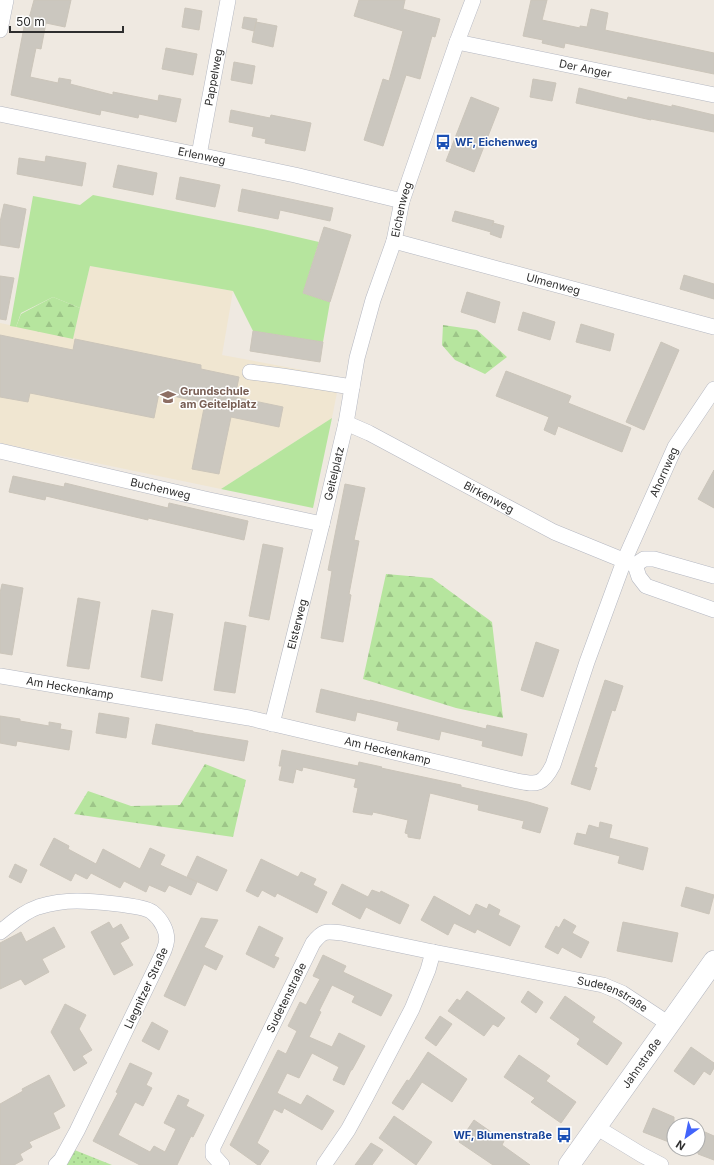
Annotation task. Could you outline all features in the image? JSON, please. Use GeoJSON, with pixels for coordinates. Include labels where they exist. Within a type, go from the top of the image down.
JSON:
{"type":"FeatureCollection","features":[{"type":"Feature","properties":{"kind":"street"},"geometry":{"type":"LineString","coordinates":[[0,30],[6,0]]}},
{"type":"Feature","properties":{"kind":"street","name":"Pappelweg"},"geometry":{"type":"LineString","coordinates":[[198,155],[228,0]]}},
{"type":"Feature","properties":{"kind":"street","name":"Eichenweg"},"geometry":{"type":"LineString","coordinates":[[346,423],[358,358],[373,300],[394,241],[402,201],[473,0]]}},
{"type":"Feature","properties":{"kind":"street","name":"Der Anger"},"geometry":{"type":"LineString","coordinates":[[457,42],[714,95]]}},
{"type":"Feature","properties":{"kind":"street","name":"Erlenweg"},"geometry":{"type":"LineString","coordinates":[[0,114],[295,175],[402,201]]}},
{"type":"Feature","properties":{"kind":"street","name":"Ulmenweg"},"geometry":{"type":"LineString","coordinates":[[394,241],[714,327]]}},
{"type":"Feature","properties":{"kind":"street"},"geometry":{"type":"LineString","coordinates":[[250,372],[352,387]]}},
{"type":"Feature","properties":{"kind":"street","name":"Ahornweg"},"geometry":{"type":"LineString","coordinates":[[629,563],[665,467],[675,447],[714,389]]}},
{"type":"Feature","properties":{"kind":"street","name":"Geitelplatz"},"geometry":{"type":"LineString","coordinates":[[322,524],[346,423]]}},
{"type":"Feature","properties":{"kind":"street","name":"Birkenweg"},"geometry":{"type":"LineString","coordinates":[[346,423],[396,447],[554,532],[629,563]]}},
{"type":"Feature","properties":{"kind":"street","name":"Buchenweg"},"geometry":{"type":"LineString","coordinates":[[0,451],[322,524]]}},
{"type":"Feature","properties":{"kind":"street","name":"Elsterweg"},"geometry":{"type":"LineString","coordinates":[[272,724],[322,524]]}},
{"type":"Feature","properties":{"kind":"street"},"geometry":{"type":"LineString","coordinates":[[714,576],[654,559],[644,559],[629,563],[646,586],[714,610]]}},
{"type":"Feature","properties":{"kind":"street","name":"Am Heckenkamp"},"geometry":{"type":"LineString","coordinates":[[0,676],[249,718],[536,784],[544,780],[553,765],[587,662],[629,563]]}},
{"type":"Feature","properties":{"kind":"street","name":"Liegnitzer Straße"},"geometry":{"type":"LineString","coordinates":[[0,932],[19,917],[36,908],[52,903],[78,901],[134,906],[151,911],[159,919],[166,932],[167,942],[162,955],[77,1131],[56,1165]]}},
{"type":"Feature","properties":{"kind":"street","name":"Sudetenstraße"},"geometry":{"type":"LineString","coordinates":[[222,1165],[213,1154],[213,1147],[313,943],[320,935],[330,932],[342,933],[603,984],[622,993],[669,1024]]}},
{"type":"Feature","properties":{"kind":"street"},"geometry":{"type":"LineString","coordinates":[[324,1165],[348,1130],[412,1009],[428,970],[433,952]]}},
{"type":"Feature","properties":{"kind":"street","name":"Jahnstraße"},"geometry":{"type":"LineString","coordinates":[[569,1165],[714,961]]}},
{"type":"Feature","properties":{"kind":"street"},"geometry":{"type":"LineString","coordinates":[[596,1127],[661,1165]]}},
{"type":"Feature","properties":{"kind":"shaded area","name":"Grundschule am Geitelplatz"},"geometry":{"type":"Polygon","coordinates":[[[90,266],[233,291],[222,355],[340,377],[332,418],[221,489],[0,443],[0,323],[73,338],[90,266]]]}},
{"type":"Feature","properties":{"kind":"green space"},"geometry":{"type":"Polygon","coordinates":[[[93,195],[263,229],[319,242],[303,293],[330,302],[323,342],[253,331],[233,291],[90,266],[80,308],[53,297],[21,313],[16,327],[10,326],[33,196],[80,205],[93,195]]]}},
{"type":"Feature","properties":{"kind":"green space"},"geometry":{"type":"Polygon","coordinates":[[[53,297],[80,308],[73,339],[16,327],[21,314],[53,297]]]}},
{"type":"Feature","properties":{"kind":"green space"},"geometry":{"type":"Polygon","coordinates":[[[443,325],[477,330],[507,357],[485,374],[455,360],[442,345],[443,325]]]}},
{"type":"Feature","properties":{"kind":"green space"},"geometry":{"type":"Polygon","coordinates":[[[332,418],[313,508],[221,489],[332,418]]]}},
{"type":"Feature","properties":{"kind":"green space"},"geometry":{"type":"Polygon","coordinates":[[[386,574],[432,578],[492,622],[503,718],[456,708],[363,679],[386,574]]]}},
{"type":"Feature","properties":{"kind":"green space"},"geometry":{"type":"Polygon","coordinates":[[[205,764],[246,780],[233,837],[74,814],[88,791],[131,806],[180,805],[205,764]]]}},
{"type":"Feature","properties":{"kind":"green space"},"geometry":{"type":"Polygon","coordinates":[[[72,1149],[112,1165],[65,1165],[72,1149]]]}},
{"type":"Feature","properties":{"kind":"building"},"geometry":{"type":"Polygon","coordinates":[[[34,0],[71,0],[65,27],[46,23],[41,49],[36,48],[30,77],[58,83],[59,78],[71,80],[70,84],[113,95],[113,92],[158,101],[159,95],[181,99],[176,122],[139,114],[138,118],[101,110],[100,115],[11,95],[25,22],[28,22],[34,0]]]}},
{"type":"Feature","properties":{"kind":"building"},"geometry":{"type":"Polygon","coordinates":[[[359,0],[405,0],[403,9],[440,19],[435,37],[432,36],[420,79],[406,75],[383,146],[364,140],[383,79],[389,81],[403,31],[354,16],[359,0]]]}},
{"type":"Feature","properties":{"kind":"building"},"geometry":{"type":"Polygon","coordinates":[[[531,0],[547,0],[542,20],[580,28],[580,26],[587,27],[591,9],[608,13],[605,30],[714,53],[714,74],[565,43],[564,48],[542,43],[543,40],[523,36],[531,0]]]}},
{"type":"Feature","properties":{"kind":"building"},"geometry":{"type":"Polygon","coordinates":[[[185,8],[202,11],[199,30],[182,27],[185,8]]]}},
{"type":"Feature","properties":{"kind":"building"},"geometry":{"type":"Polygon","coordinates":[[[244,17],[257,19],[254,31],[242,28],[244,17]]]}},
{"type":"Feature","properties":{"kind":"building"},"geometry":{"type":"Polygon","coordinates":[[[256,22],[277,26],[273,47],[252,42],[256,22]]]}},
{"type":"Feature","properties":{"kind":"building"},"geometry":{"type":"Polygon","coordinates":[[[166,48],[197,54],[193,75],[162,69],[166,48]]]}},
{"type":"Feature","properties":{"kind":"building"},"geometry":{"type":"Polygon","coordinates":[[[234,62],[255,66],[252,84],[231,80],[234,62]]]}},
{"type":"Feature","properties":{"kind":"building"},"geometry":{"type":"Polygon","coordinates":[[[533,79],[556,83],[552,101],[530,97],[533,79]]]}},
{"type":"Feature","properties":{"kind":"building"},"geometry":{"type":"Polygon","coordinates":[[[579,88],[627,100],[628,97],[714,115],[714,132],[651,120],[576,103],[579,88]]]}},
{"type":"Feature","properties":{"kind":"building"},"geometry":{"type":"Polygon","coordinates":[[[471,97],[499,108],[474,172],[446,161],[471,97]]]}},
{"type":"Feature","properties":{"kind":"building"},"geometry":{"type":"Polygon","coordinates":[[[231,110],[270,118],[271,115],[311,123],[305,151],[265,143],[266,139],[252,136],[254,127],[229,122],[231,110]]]}},
{"type":"Feature","properties":{"kind":"building"},"geometry":{"type":"Polygon","coordinates":[[[46,156],[86,163],[82,186],[17,174],[19,158],[45,162],[46,156]]]}},
{"type":"Feature","properties":{"kind":"building"},"geometry":{"type":"Polygon","coordinates":[[[118,165],[157,173],[153,195],[113,187],[118,165]]]}},
{"type":"Feature","properties":{"kind":"building"},"geometry":{"type":"Polygon","coordinates":[[[180,177],[220,185],[215,207],[176,199],[180,177]]]}},
{"type":"Feature","properties":{"kind":"building"},"geometry":{"type":"Polygon","coordinates":[[[242,189],[333,208],[330,221],[280,210],[278,219],[238,211],[242,189]]]}},
{"type":"Feature","properties":{"kind":"building"},"geometry":{"type":"Polygon","coordinates":[[[4,204],[26,209],[19,248],[0,245],[0,222],[4,204]]]}},
{"type":"Feature","properties":{"kind":"building"},"geometry":{"type":"Polygon","coordinates":[[[455,211],[494,221],[493,223],[504,226],[501,238],[490,234],[491,232],[452,221],[455,211]]]}},
{"type":"Feature","properties":{"kind":"building"},"geometry":{"type":"Polygon","coordinates":[[[324,227],[351,235],[330,302],[303,293],[324,227]]]}},
{"type":"Feature","properties":{"kind":"building"},"geometry":{"type":"Polygon","coordinates":[[[684,275],[714,284],[714,299],[680,289],[684,275]]]}},
{"type":"Feature","properties":{"kind":"building"},"geometry":{"type":"Polygon","coordinates":[[[0,276],[14,278],[6,320],[0,319],[0,276]]]}},
{"type":"Feature","properties":{"kind":"building"},"geometry":{"type":"Polygon","coordinates":[[[467,292],[500,302],[495,323],[461,312],[467,292]]]}},
{"type":"Feature","properties":{"kind":"building"},"geometry":{"type":"Polygon","coordinates":[[[523,312],[555,322],[550,340],[518,330],[523,312]]]}},
{"type":"Feature","properties":{"kind":"building"},"geometry":{"type":"Polygon","coordinates":[[[581,324],[614,334],[610,351],[576,342],[581,324]]]}},
{"type":"Feature","properties":{"kind":"building"},"geometry":{"type":"Polygon","coordinates":[[[253,331],[323,342],[320,362],[250,351],[253,331]]]}},
{"type":"Feature","properties":{"kind":"building"},"geometry":{"type":"Polygon","coordinates":[[[0,335],[73,350],[75,339],[201,365],[201,369],[239,377],[235,397],[283,407],[279,427],[231,417],[219,474],[192,469],[205,403],[159,393],[154,418],[30,393],[28,402],[0,397],[0,335]]]}},
{"type":"Feature","properties":{"kind":"building"},"geometry":{"type":"Polygon","coordinates":[[[661,342],[679,350],[644,430],[626,422],[661,342]]]}},
{"type":"Feature","properties":{"kind":"building"},"geometry":{"type":"Polygon","coordinates":[[[506,371],[571,396],[568,403],[631,428],[622,452],[558,426],[555,435],[544,430],[549,417],[496,396],[506,371]]]}},
{"type":"Feature","properties":{"kind":"building"},"geometry":{"type":"Polygon","coordinates":[[[714,470],[714,508],[698,499],[714,470]]]}},
{"type":"Feature","properties":{"kind":"building"},"geometry":{"type":"Polygon","coordinates":[[[13,476],[64,487],[65,483],[168,508],[169,503],[248,521],[244,540],[148,518],[148,520],[46,496],[45,500],[9,492],[13,476]]]}},
{"type":"Feature","properties":{"kind":"building"},"geometry":{"type":"Polygon","coordinates":[[[345,484],[365,488],[354,540],[359,541],[349,594],[351,595],[343,642],[321,638],[332,571],[328,570],[345,484]]]}},
{"type":"Feature","properties":{"kind":"building"},"geometry":{"type":"Polygon","coordinates":[[[263,544],[283,548],[269,620],[249,616],[263,544]]]}},
{"type":"Feature","properties":{"kind":"building"},"geometry":{"type":"Polygon","coordinates":[[[2,584],[23,588],[12,655],[0,653],[0,593],[2,584]]]}},
{"type":"Feature","properties":{"kind":"building"},"geometry":{"type":"Polygon","coordinates":[[[78,598],[100,602],[89,669],[67,666],[78,598]]]}},
{"type":"Feature","properties":{"kind":"building"},"geometry":{"type":"Polygon","coordinates":[[[152,610],[173,614],[162,681],[141,677],[152,610]]]}},
{"type":"Feature","properties":{"kind":"building"},"geometry":{"type":"Polygon","coordinates":[[[225,622],[246,626],[235,693],[214,690],[225,622]]]}},
{"type":"Feature","properties":{"kind":"building"},"geometry":{"type":"Polygon","coordinates":[[[536,642],[559,650],[543,697],[521,690],[536,642]]]}},
{"type":"Feature","properties":{"kind":"building"},"geometry":{"type":"Polygon","coordinates":[[[605,680],[623,686],[615,711],[612,710],[594,767],[597,768],[590,790],[571,784],[605,680]]]}},
{"type":"Feature","properties":{"kind":"building"},"geometry":{"type":"Polygon","coordinates":[[[321,689],[486,729],[487,725],[527,734],[522,756],[482,746],[483,741],[441,731],[439,740],[397,730],[399,722],[357,712],[355,721],[316,712],[321,689]]]}},
{"type":"Feature","properties":{"kind":"building"},"geometry":{"type":"Polygon","coordinates":[[[99,713],[129,718],[126,738],[96,733],[99,713]]]}},
{"type":"Feature","properties":{"kind":"building"},"geometry":{"type":"Polygon","coordinates":[[[0,716],[49,726],[49,722],[61,724],[60,729],[72,731],[69,750],[17,741],[16,746],[0,743],[0,716]]]}},
{"type":"Feature","properties":{"kind":"building"},"geometry":{"type":"Polygon","coordinates":[[[156,724],[248,741],[244,761],[152,744],[156,724]]]}},
{"type":"Feature","properties":{"kind":"building"},"geometry":{"type":"Polygon","coordinates":[[[282,750],[358,766],[359,762],[382,767],[381,768],[461,785],[461,787],[548,808],[540,833],[522,828],[524,821],[478,810],[479,805],[430,793],[420,839],[408,837],[408,834],[405,833],[408,820],[373,812],[372,815],[353,812],[358,788],[354,787],[356,779],[303,767],[302,771],[296,769],[293,783],[279,780],[282,766],[279,766],[282,750]]]}},
{"type":"Feature","properties":{"kind":"building"},"geometry":{"type":"Polygon","coordinates":[[[600,822],[612,825],[609,838],[648,848],[643,870],[618,863],[620,856],[574,844],[577,833],[586,835],[589,825],[599,828],[600,822]]]}},
{"type":"Feature","properties":{"kind":"building"},"geometry":{"type":"Polygon","coordinates":[[[54,838],[69,846],[68,849],[96,864],[103,849],[140,869],[150,848],[165,855],[160,865],[197,882],[191,895],[169,885],[165,892],[149,885],[146,892],[124,881],[120,888],[91,873],[87,879],[75,873],[71,881],[40,865],[54,838]]]}},
{"type":"Feature","properties":{"kind":"building"},"geometry":{"type":"Polygon","coordinates":[[[197,856],[227,870],[217,891],[187,877],[197,856]]]}},
{"type":"Feature","properties":{"kind":"building"},"geometry":{"type":"Polygon","coordinates":[[[261,859],[298,877],[301,872],[316,879],[313,885],[327,892],[317,913],[277,893],[275,897],[262,890],[258,897],[246,891],[261,859]]]}},
{"type":"Feature","properties":{"kind":"building"},"geometry":{"type":"Polygon","coordinates":[[[15,864],[27,870],[21,883],[9,877],[15,864]]]}},
{"type":"Feature","properties":{"kind":"building"},"geometry":{"type":"Polygon","coordinates":[[[342,884],[368,897],[372,890],[380,893],[381,891],[409,905],[400,924],[366,907],[360,919],[332,904],[342,884]]]}},
{"type":"Feature","properties":{"kind":"building"},"geometry":{"type":"Polygon","coordinates":[[[686,887],[714,895],[709,914],[681,906],[686,887]]]}},
{"type":"Feature","properties":{"kind":"building"},"geometry":{"type":"Polygon","coordinates":[[[434,896],[470,916],[476,904],[487,909],[489,904],[500,910],[498,915],[520,926],[510,946],[477,929],[475,933],[454,923],[448,935],[421,920],[434,896]]]}},
{"type":"Feature","properties":{"kind":"building"},"geometry":{"type":"Polygon","coordinates":[[[201,918],[218,920],[204,947],[223,956],[216,970],[204,964],[185,1006],[164,996],[201,918]]]}},
{"type":"Feature","properties":{"kind":"building"},"geometry":{"type":"Polygon","coordinates":[[[564,919],[576,926],[572,933],[589,942],[581,958],[562,947],[558,954],[545,947],[556,926],[559,928],[564,919]]]}},
{"type":"Feature","properties":{"kind":"building"},"geometry":{"type":"Polygon","coordinates":[[[109,922],[113,929],[121,924],[129,938],[120,943],[133,965],[114,975],[91,932],[109,922]]]}},
{"type":"Feature","properties":{"kind":"building"},"geometry":{"type":"Polygon","coordinates":[[[623,922],[678,933],[672,962],[617,951],[623,922]]]}},
{"type":"Feature","properties":{"kind":"building"},"geometry":{"type":"Polygon","coordinates":[[[259,926],[283,938],[274,956],[279,958],[274,968],[246,954],[259,926]]]}},
{"type":"Feature","properties":{"kind":"building"},"geometry":{"type":"Polygon","coordinates":[[[54,927],[65,947],[42,959],[49,972],[25,985],[21,979],[0,989],[0,943],[21,932],[26,942],[54,927]]]}},
{"type":"Feature","properties":{"kind":"building"},"geometry":{"type":"Polygon","coordinates":[[[323,955],[346,966],[343,972],[392,995],[381,1016],[352,1002],[355,996],[332,985],[319,1011],[321,1012],[309,1037],[332,1047],[339,1033],[365,1046],[344,1085],[333,1080],[339,1067],[312,1053],[299,1078],[287,1073],[277,1093],[301,1105],[307,1095],[334,1111],[322,1130],[284,1108],[282,1113],[274,1109],[257,1143],[269,1151],[260,1165],[258,1165],[230,1145],[278,1050],[286,1054],[297,1031],[288,1026],[300,1002],[306,1005],[320,979],[313,976],[323,955]]]}},
{"type":"Feature","properties":{"kind":"building"},"geometry":{"type":"Polygon","coordinates":[[[467,991],[505,1018],[498,1027],[493,1024],[484,1036],[448,1011],[457,999],[460,1001],[467,991]]]}},
{"type":"Feature","properties":{"kind":"building"},"geometry":{"type":"Polygon","coordinates":[[[528,991],[543,1002],[536,1013],[521,1002],[528,991]]]}},
{"type":"Feature","properties":{"kind":"building"},"geometry":{"type":"Polygon","coordinates":[[[565,996],[595,1017],[592,1022],[622,1043],[607,1065],[577,1044],[580,1039],[550,1018],[565,996]]]}},
{"type":"Feature","properties":{"kind":"building"},"geometry":{"type":"Polygon","coordinates":[[[65,1004],[86,1015],[79,1029],[92,1050],[82,1056],[87,1063],[74,1071],[51,1032],[65,1004]]]}},
{"type":"Feature","properties":{"kind":"building"},"geometry":{"type":"Polygon","coordinates":[[[440,1016],[452,1024],[436,1046],[425,1038],[440,1016]]]}},
{"type":"Feature","properties":{"kind":"building"},"geometry":{"type":"Polygon","coordinates":[[[152,1022],[168,1031],[159,1050],[142,1041],[152,1022]]]}},
{"type":"Feature","properties":{"kind":"building"},"geometry":{"type":"Polygon","coordinates":[[[691,1047],[714,1063],[714,1068],[710,1075],[704,1071],[694,1085],[674,1071],[691,1047]]]}},
{"type":"Feature","properties":{"kind":"building"},"geometry":{"type":"Polygon","coordinates":[[[428,1052],[467,1079],[452,1102],[422,1082],[403,1110],[392,1103],[407,1080],[409,1081],[428,1052]]]}},
{"type":"Feature","properties":{"kind":"building"},"geometry":{"type":"Polygon","coordinates":[[[519,1055],[550,1076],[546,1081],[576,1102],[561,1123],[531,1102],[535,1098],[504,1077],[519,1055]]]}},
{"type":"Feature","properties":{"kind":"building"},"geometry":{"type":"Polygon","coordinates":[[[130,1063],[152,1073],[146,1085],[152,1088],[143,1106],[135,1102],[118,1135],[150,1152],[154,1146],[165,1152],[176,1129],[164,1123],[178,1095],[189,1100],[186,1106],[204,1115],[193,1137],[191,1136],[177,1165],[140,1165],[93,1141],[118,1093],[116,1092],[130,1063]]]}},
{"type":"Feature","properties":{"kind":"building"},"geometry":{"type":"Polygon","coordinates":[[[49,1075],[65,1106],[53,1113],[60,1128],[29,1142],[32,1147],[20,1154],[23,1160],[14,1165],[0,1165],[0,1104],[23,1091],[22,1089],[49,1075]]]}},
{"type":"Feature","properties":{"kind":"building"},"geometry":{"type":"Polygon","coordinates":[[[653,1108],[674,1117],[666,1117],[666,1141],[643,1132],[653,1108]]]}},
{"type":"Feature","properties":{"kind":"building"},"geometry":{"type":"Polygon","coordinates":[[[394,1116],[432,1142],[416,1165],[379,1138],[394,1116]]]}},
{"type":"Feature","properties":{"kind":"building"},"geometry":{"type":"Polygon","coordinates":[[[474,1120],[504,1141],[502,1145],[530,1165],[493,1165],[459,1142],[474,1120]]]}},
{"type":"Feature","properties":{"kind":"building"},"geometry":{"type":"Polygon","coordinates":[[[706,1132],[714,1136],[714,1160],[706,1157],[706,1132]]]}},
{"type":"Feature","properties":{"kind":"building"},"geometry":{"type":"Polygon","coordinates":[[[371,1143],[383,1150],[372,1165],[355,1165],[371,1143]]]}},
{"type":"Feature","properties":{"kind":"place","name":"WF, Eichenweg"},"geometry":{"type":"Point","coordinates":[443,142]}},
{"type":"Feature","properties":{"kind":"place","name":"Grundschule am Geitelplatz"},"geometry":{"type":"Point","coordinates":[168,397]}},
{"type":"Feature","properties":{"kind":"place","name":"WF, Blumenstraße"},"geometry":{"type":"Point","coordinates":[564,1135]}}]}
